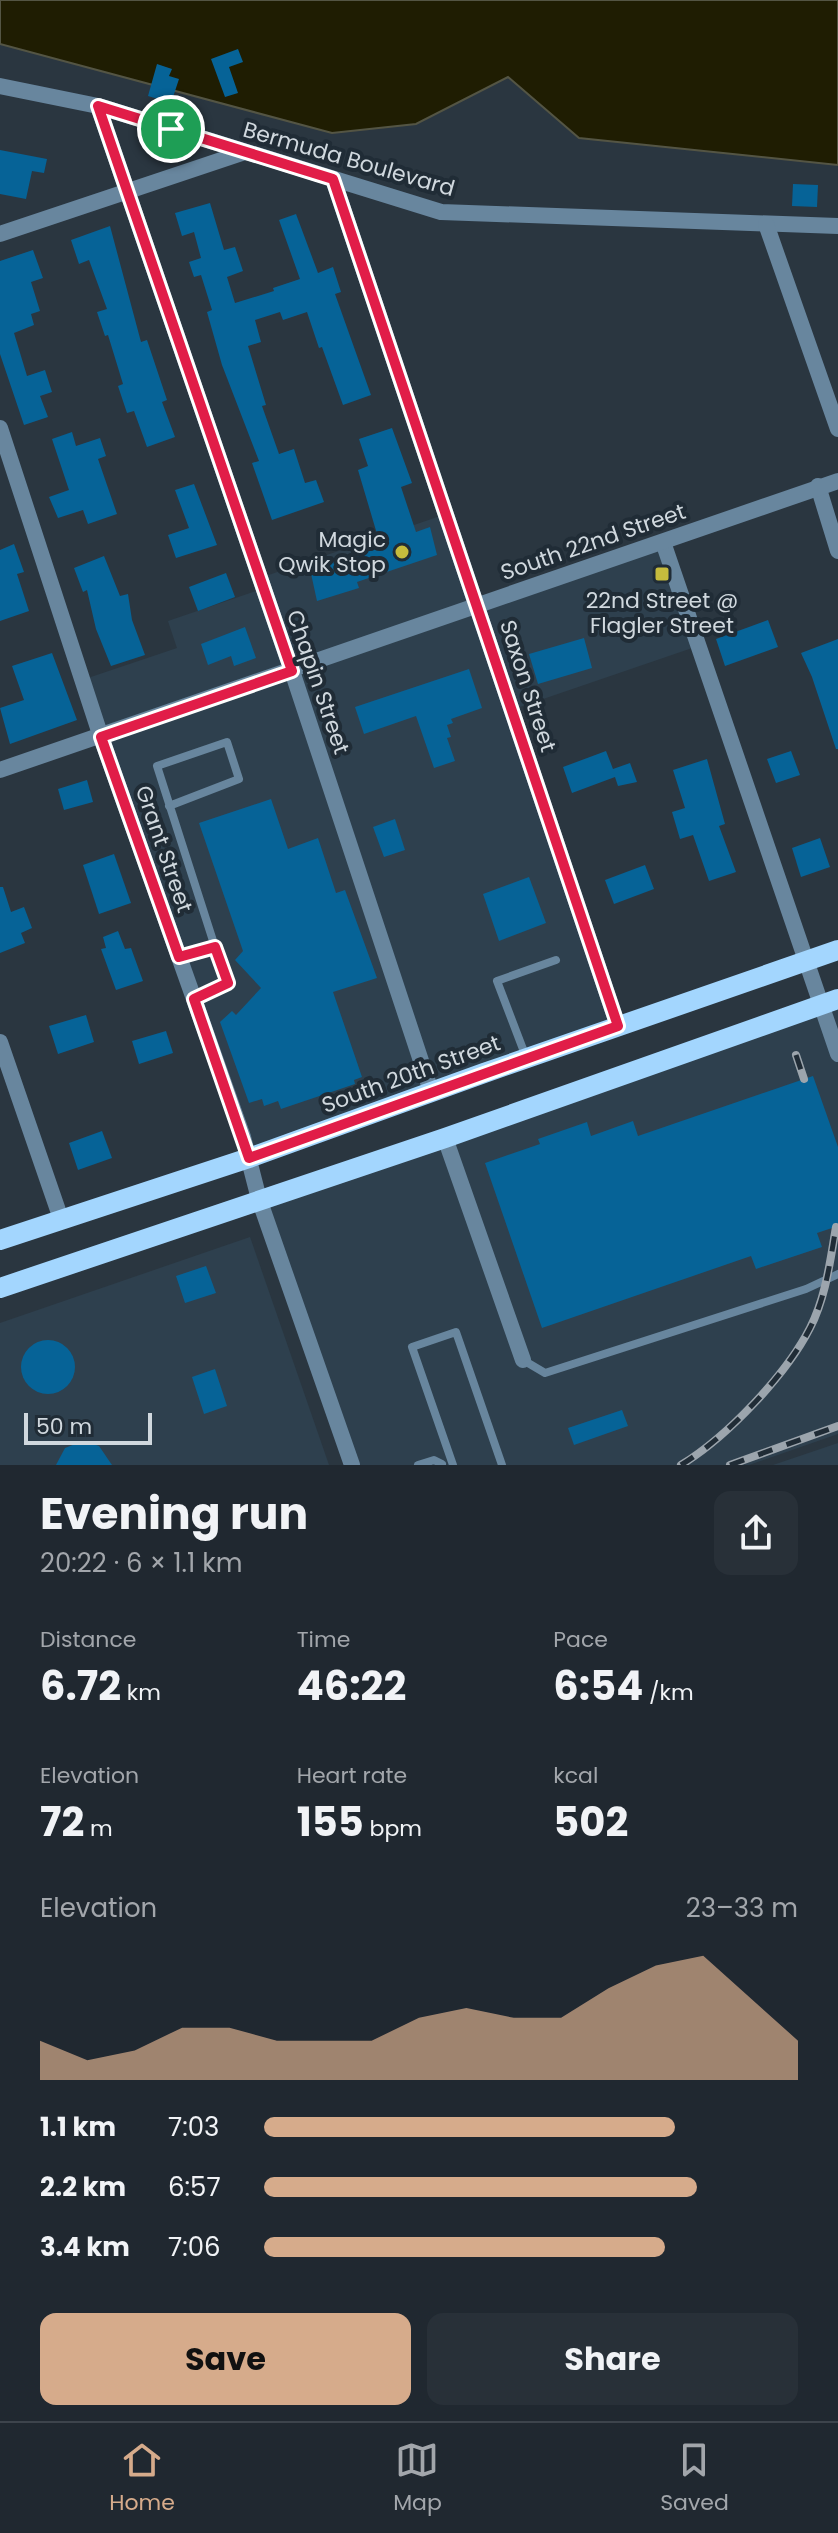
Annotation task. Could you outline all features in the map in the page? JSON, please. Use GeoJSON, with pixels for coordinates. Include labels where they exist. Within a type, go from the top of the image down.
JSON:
{"type":"FeatureCollection","features":[{"type":"Feature","properties":{"kind":"main road","name":"South 20th Street"},"geometry":{"type":"LineString","coordinates":[[0,1240],[249,1158],[431,1091],[838,950]]}},
{"type":"Feature","properties":{"kind":"main road"},"geometry":{"type":"LineString","coordinates":[[0,1288],[445,1138],[829,1002]]}},
{"type":"Feature","properties":{"kind":"street","name":"Bermuda Boulevard"},"geometry":{"type":"LineString","coordinates":[[0,86],[98,106],[441,212],[838,226]]}},
{"type":"Feature","properties":{"kind":"street","name":"Chapin Street"},"geometry":{"type":"LineString","coordinates":[[98,106],[292,671],[431,1091]]}},
{"type":"Feature","properties":{"kind":"street"},"geometry":{"type":"LineString","coordinates":[[0,234],[245,152]]}},
{"type":"Feature","properties":{"kind":"street","name":"Saxon Street"},"geometry":{"type":"LineString","coordinates":[[333,179],[618,1026]]}},
{"type":"Feature","properties":{"kind":"street"},"geometry":{"type":"LineString","coordinates":[[766,224],[838,429]]}},
{"type":"Feature","properties":{"kind":"street","name":"Grant Street"},"geometry":{"type":"LineString","coordinates":[[0,428],[101,737],[249,1158],[259,1199],[352,1465]]}},
{"type":"Feature","properties":{"kind":"street","name":"South 22nd Street"},"geometry":{"type":"LineString","coordinates":[[0,770],[838,481]]}},
{"type":"Feature","properties":{"kind":"street"},"geometry":{"type":"LineString","coordinates":[[818,486],[838,551]]}},
{"type":"Feature","properties":{"kind":"street"},"geometry":{"type":"LineString","coordinates":[[663,542],[806,961],[829,1002],[838,1054]]}},
{"type":"Feature","properties":{"kind":"street"},"geometry":{"type":"LineString","coordinates":[[0,1042],[61,1219]]}},
{"type":"Feature","properties":{"kind":"street"},"geometry":{"type":"LineString","coordinates":[[445,1138],[523,1360]]}},
{"type":"Feature","properties":{"kind":"lane"},"geometry":{"type":"LineString","coordinates":[[169,806],[239,779],[227,742],[157,766],[169,806],[215,947],[228,983],[194,999]]}},
{"type":"Feature","properties":{"kind":"lane"},"geometry":{"type":"LineString","coordinates":[[179,957],[215,947]]}},
{"type":"Feature","properties":{"kind":"lane"},"geometry":{"type":"LineString","coordinates":[[526,1058],[497,981],[556,960]]}},
{"type":"Feature","properties":{"kind":"lane"},"geometry":{"type":"LineString","coordinates":[[523,1360],[545,1373],[806,1289],[838,1274]]}},
{"type":"Feature","properties":{"kind":"lane"},"geometry":{"type":"LineString","coordinates":[[447,1464],[412,1347],[456,1332],[502,1465]]}},
{"type":"Feature","properties":{"kind":"lane"},"geometry":{"type":"LineString","coordinates":[[418,1465],[434,1460],[447,1464]]}},
{"type":"Feature","properties":{"kind":"shaded area"},"geometry":{"type":"Polygon","coordinates":[[[0,0],[838,0],[838,165],[579,138],[508,77],[416,124],[332,133],[0,44],[0,0]]]}},
{"type":"Feature","properties":{"kind":"shaded area"},"geometry":{"type":"Polygon","coordinates":[[[446,514],[477,604],[667,540],[701,645],[511,710],[616,1026],[252,1156],[101,738],[290,672],[260,578],[446,514]]]}},
{"type":"Feature","properties":{"kind":"shaded area"},"geometry":{"type":"Polygon","coordinates":[[[259,590],[287,671],[101,735],[82,680],[177,648],[168,621],[259,590]]]}},
{"type":"Feature","properties":{"kind":"shaded area"},"geometry":{"type":"Polygon","coordinates":[[[838,1002],[838,1434],[749,1465],[355,1465],[262,1201],[838,1002]]]}},
{"type":"Feature","properties":{"kind":"shaded area"},"geometry":{"type":"Polygon","coordinates":[[[250,1237],[329,1465],[0,1465],[0,1323],[250,1237]]]}},
{"type":"Feature","properties":{"kind":"shaded area"},"geometry":{"type":"Polygon","coordinates":[[[838,1443],[838,1465],[773,1465],[838,1443]]]}},
{"type":"Feature","properties":{"kind":"building"},"geometry":{"type":"Polygon","coordinates":[[[238,49],[243,62],[229,67],[238,93],[225,97],[211,59],[238,49]]]}},
{"type":"Feature","properties":{"kind":"building"},"geometry":{"type":"Polygon","coordinates":[[[157,64],[172,69],[169,76],[179,79],[171,103],[148,96],[157,64]]]}},
{"type":"Feature","properties":{"kind":"building"},"geometry":{"type":"Polygon","coordinates":[[[0,150],[47,159],[44,173],[32,171],[26,199],[0,194],[0,150]]]}},
{"type":"Feature","properties":{"kind":"building"},"geometry":{"type":"Polygon","coordinates":[[[793,184],[818,185],[817,207],[792,206],[793,184]]]}},
{"type":"Feature","properties":{"kind":"building"},"geometry":{"type":"Polygon","coordinates":[[[210,203],[224,250],[235,247],[243,271],[227,277],[235,303],[300,279],[279,220],[296,214],[318,273],[333,267],[341,292],[335,294],[371,395],[343,405],[307,312],[283,320],[280,312],[255,320],[261,342],[248,346],[266,405],[262,406],[279,454],[294,449],[305,483],[316,480],[324,502],[272,520],[252,463],[259,461],[222,365],[207,312],[212,310],[201,275],[194,277],[189,262],[201,258],[194,232],[182,236],[175,213],[210,203]]]}},
{"type":"Feature","properties":{"kind":"building"},"geometry":{"type":"Polygon","coordinates":[[[110,226],[141,342],[147,340],[167,400],[162,402],[175,437],[147,447],[134,411],[127,413],[118,386],[123,384],[108,335],[105,336],[97,312],[107,309],[89,260],[79,264],[71,240],[110,226]]]}},
{"type":"Feature","properties":{"kind":"building"},"geometry":{"type":"Polygon","coordinates":[[[33,250],[43,278],[31,282],[40,311],[31,314],[34,325],[14,333],[27,376],[45,370],[52,392],[40,396],[48,417],[24,425],[0,354],[0,261],[33,250]]]}},
{"type":"Feature","properties":{"kind":"building"},"geometry":{"type":"Polygon","coordinates":[[[392,428],[412,483],[401,487],[416,532],[430,527],[437,555],[357,582],[359,588],[317,601],[310,569],[380,544],[358,470],[368,466],[359,439],[392,428]]]}},
{"type":"Feature","properties":{"kind":"building"},"geometry":{"type":"Polygon","coordinates":[[[72,432],[76,446],[100,438],[106,456],[98,459],[117,514],[88,524],[83,510],[58,518],[49,497],[69,490],[52,439],[72,432]]]}},
{"type":"Feature","properties":{"kind":"building"},"geometry":{"type":"Polygon","coordinates":[[[194,484],[217,545],[176,558],[168,535],[189,528],[175,490],[194,484]]]}},
{"type":"Feature","properties":{"kind":"building"},"geometry":{"type":"Polygon","coordinates":[[[14,544],[24,572],[17,574],[29,611],[0,621],[0,550],[14,544]]]}},
{"type":"Feature","properties":{"kind":"building"},"geometry":{"type":"Polygon","coordinates":[[[104,556],[120,596],[128,594],[132,620],[145,655],[111,666],[96,629],[87,590],[83,592],[74,568],[104,556]]]}},
{"type":"Feature","properties":{"kind":"building"},"geometry":{"type":"Polygon","coordinates":[[[226,573],[235,597],[198,611],[189,587],[226,573]]]}},
{"type":"Feature","properties":{"kind":"building"},"geometry":{"type":"Polygon","coordinates":[[[768,620],[778,647],[725,666],[716,639],[768,620]]]}},
{"type":"Feature","properties":{"kind":"building"},"geometry":{"type":"Polygon","coordinates":[[[245,627],[256,658],[234,666],[231,656],[208,665],[201,644],[245,627]]]}},
{"type":"Feature","properties":{"kind":"building"},"geometry":{"type":"Polygon","coordinates":[[[584,638],[592,668],[538,684],[529,654],[584,638]]]}},
{"type":"Feature","properties":{"kind":"building"},"geometry":{"type":"Polygon","coordinates":[[[838,639],[838,749],[836,749],[801,653],[838,639]]]}},
{"type":"Feature","properties":{"kind":"building"},"geometry":{"type":"Polygon","coordinates":[[[52,653],[77,720],[10,744],[0,708],[24,700],[12,666],[52,653]]]}},
{"type":"Feature","properties":{"kind":"building"},"geometry":{"type":"Polygon","coordinates":[[[469,669],[482,708],[451,719],[453,723],[447,725],[451,737],[447,738],[455,761],[434,768],[416,716],[364,734],[355,707],[469,669]]]}},
{"type":"Feature","properties":{"kind":"building"},"geometry":{"type":"Polygon","coordinates":[[[606,751],[613,769],[630,763],[637,782],[618,786],[615,777],[572,793],[563,767],[606,751]]]}},
{"type":"Feature","properties":{"kind":"building"},"geometry":{"type":"Polygon","coordinates":[[[791,751],[800,775],[776,783],[767,759],[791,751]]]}},
{"type":"Feature","properties":{"kind":"building"},"geometry":{"type":"Polygon","coordinates":[[[707,759],[725,824],[719,826],[736,872],[709,881],[693,835],[680,839],[672,812],[685,808],[673,770],[707,759]]]}},
{"type":"Feature","properties":{"kind":"building"},"geometry":{"type":"Polygon","coordinates":[[[87,780],[93,802],[64,810],[58,789],[87,780]]]}},
{"type":"Feature","properties":{"kind":"building"},"geometry":{"type":"Polygon","coordinates":[[[271,799],[288,849],[318,838],[336,893],[345,890],[377,978],[333,992],[362,1077],[354,1080],[355,1084],[281,1109],[278,1101],[264,1106],[262,1099],[249,1103],[220,1022],[232,1011],[236,1015],[261,988],[235,960],[243,951],[199,823],[271,799]]]}},
{"type":"Feature","properties":{"kind":"building"},"geometry":{"type":"Polygon","coordinates":[[[395,819],[405,850],[384,857],[373,827],[395,819]]]}},
{"type":"Feature","properties":{"kind":"building"},"geometry":{"type":"Polygon","coordinates":[[[820,838],[830,867],[801,877],[792,848],[820,838]]]}},
{"type":"Feature","properties":{"kind":"building"},"geometry":{"type":"Polygon","coordinates":[[[114,854],[131,903],[99,914],[83,865],[114,854]]]}},
{"type":"Feature","properties":{"kind":"building"},"geometry":{"type":"Polygon","coordinates":[[[645,865],[654,889],[614,904],[605,880],[645,865]]]}},
{"type":"Feature","properties":{"kind":"building"},"geometry":{"type":"Polygon","coordinates":[[[529,877],[546,923],[499,941],[483,894],[529,877]]]}},
{"type":"Feature","properties":{"kind":"building"},"geometry":{"type":"Polygon","coordinates":[[[0,887],[3,887],[11,912],[24,907],[32,928],[21,933],[25,943],[0,953],[0,887]]]}},
{"type":"Feature","properties":{"kind":"building"},"geometry":{"type":"Polygon","coordinates":[[[118,931],[125,949],[131,948],[143,981],[116,990],[101,949],[106,948],[103,937],[118,931]]]}},
{"type":"Feature","properties":{"kind":"building"},"geometry":{"type":"Polygon","coordinates":[[[86,1015],[94,1042],[58,1054],[49,1026],[86,1015]]]}},
{"type":"Feature","properties":{"kind":"building"},"geometry":{"type":"Polygon","coordinates":[[[166,1031],[173,1053],[139,1064],[132,1041],[166,1031]]]}},
{"type":"Feature","properties":{"kind":"building"},"geometry":{"type":"Polygon","coordinates":[[[813,1076],[838,1147],[838,1226],[817,1233],[822,1247],[756,1269],[751,1256],[542,1328],[485,1163],[540,1144],[538,1139],[587,1122],[591,1136],[633,1121],[638,1136],[813,1076]]]}},
{"type":"Feature","properties":{"kind":"building"},"geometry":{"type":"Polygon","coordinates":[[[102,1131],[112,1158],[78,1170],[69,1143],[102,1131]]]}},
{"type":"Feature","properties":{"kind":"building"},"geometry":{"type":"Polygon","coordinates":[[[206,1266],[216,1293],[185,1303],[176,1276],[206,1266]]]}},
{"type":"Feature","properties":{"kind":"building"},"geometry":{"type":"Polygon","coordinates":[[[48,1340],[67,1348],[75,1367],[67,1386],[48,1394],[29,1386],[21,1367],[29,1348],[48,1340]]]}},
{"type":"Feature","properties":{"kind":"building"},"geometry":{"type":"Polygon","coordinates":[[[215,1369],[227,1406],[204,1414],[192,1377],[215,1369]]]}},
{"type":"Feature","properties":{"kind":"building"},"geometry":{"type":"Polygon","coordinates":[[[622,1410],[628,1426],[574,1445],[568,1428],[622,1410]]]}},
{"type":"Feature","properties":{"kind":"building"},"geometry":{"type":"Polygon","coordinates":[[[83,1441],[99,1446],[112,1465],[56,1465],[65,1448],[83,1441]]]}},
{"type":"Feature","properties":{"kind":"railway"},"geometry":{"type":"LineString","coordinates":[[796,1055],[804,1079]]}},
{"type":"Feature","properties":{"kind":"railway"},"geometry":{"type":"LineString","coordinates":[[681,1465],[754,1404],[799,1346],[820,1304],[836,1227]]}},
{"type":"Feature","properties":{"kind":"railway"},"geometry":{"type":"LineString","coordinates":[[730,1465],[838,1426]]}},
{"type":"Feature","properties":{"kind":"place","name":"Magic Qwik Stop"},"geometry":{"type":"Point","coordinates":[402,552]}},
{"type":"Feature","properties":{"kind":"place","name":"22nd Street @ Flagler Street"},"geometry":{"type":"Point","coordinates":[662,574]}},
{"type":"Feature","properties":{"kind":"route"},"geometry":{"type":"LineString","coordinates":[[98,106],[171,129],[333,179],[618,1026],[249,1158],[194,999],[228,983],[215,947],[179,957],[101,737],[292,671],[98,106]]}}]}
